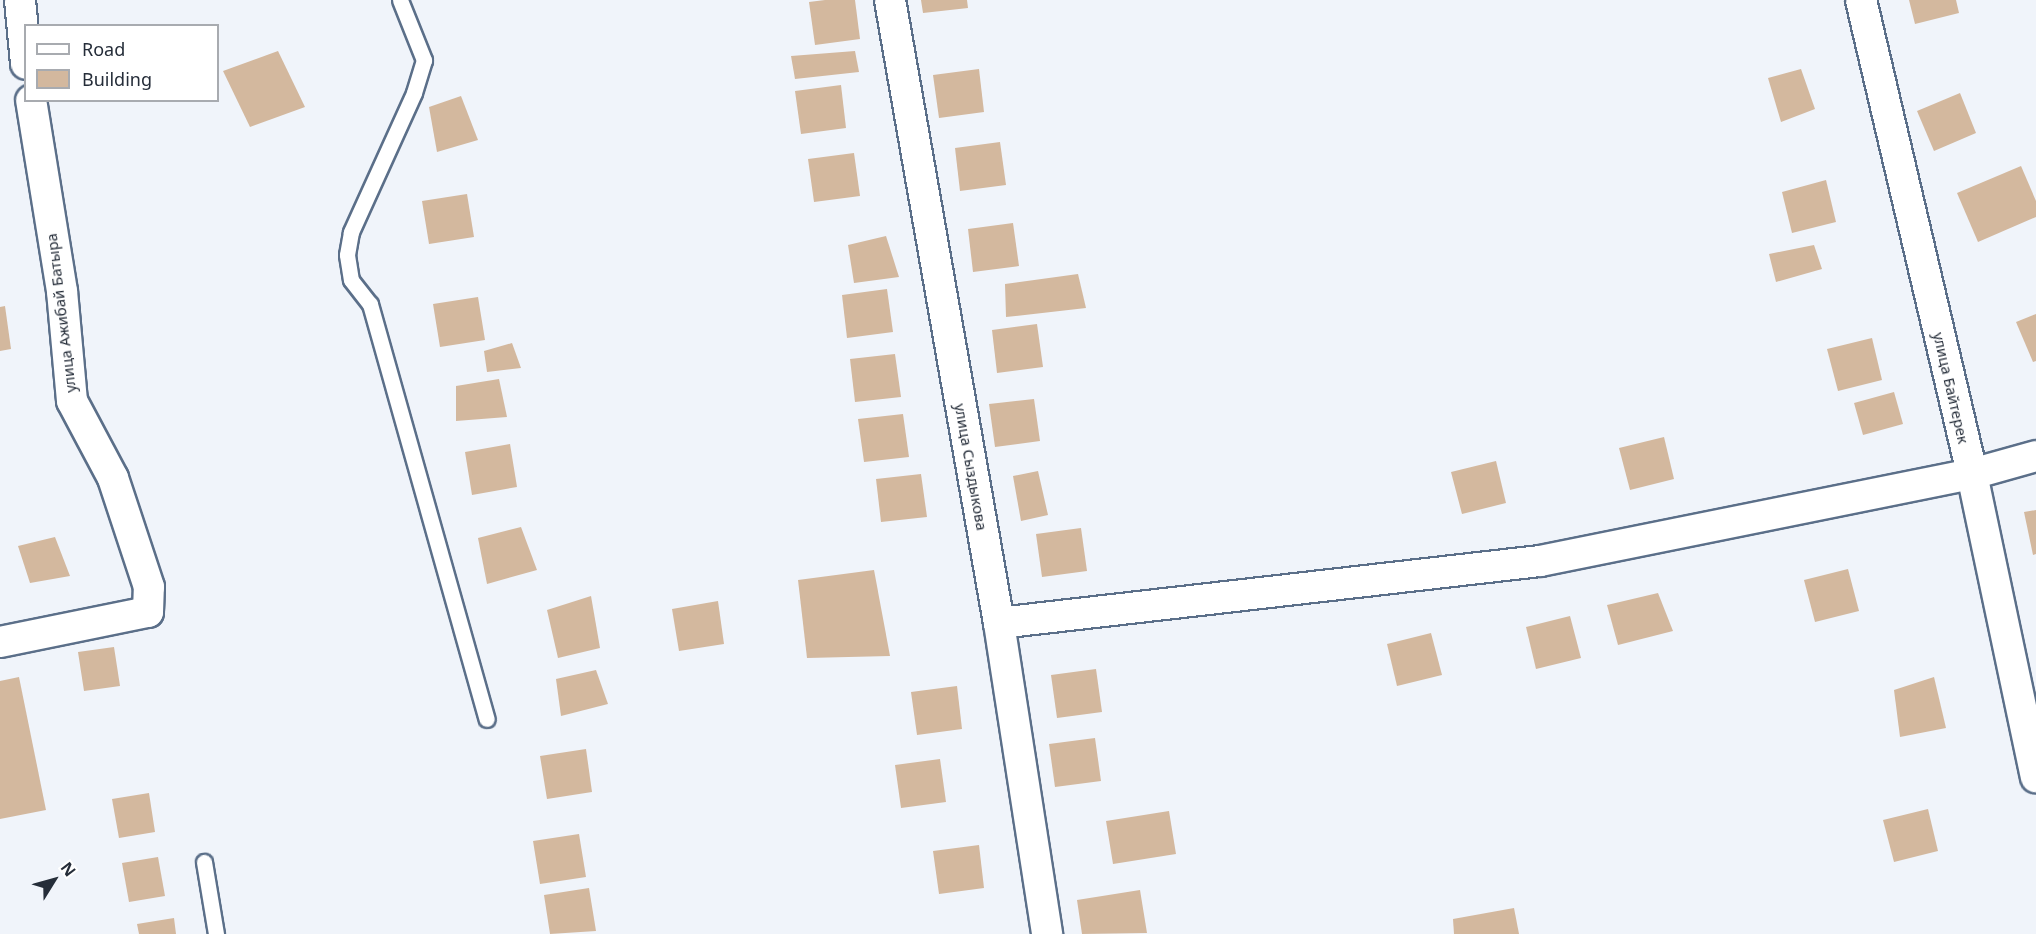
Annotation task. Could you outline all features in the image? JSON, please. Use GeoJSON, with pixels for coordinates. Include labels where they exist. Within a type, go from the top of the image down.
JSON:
{"type":"FeatureCollection","features":[{"type":"Feature","properties":{"kind":"street"},"geometry":{"type":"LineString","coordinates":[[20,0],[24,43]]}},
{"type":"Feature","properties":{"kind":"street","name":"улица Сыздыкова"},"geometry":{"type":"LineString","coordinates":[[890,0],[999,623],[1047,934]]}},
{"type":"Feature","properties":{"kind":"street","name":"улица Байтерек"},"geometry":{"type":"LineString","coordinates":[[1861,0],[1971,474],[2036,777]]}},
{"type":"Feature","properties":{"kind":"street","name":"улица Ажибай Батыра"},"geometry":{"type":"LineString","coordinates":[[0,642],[148,612],[149,587],[113,478],[72,401],[62,291],[31,102]]}},
{"type":"Feature","properties":{"kind":"street"},"geometry":{"type":"LineString","coordinates":[[999,623],[1540,561],[1971,474],[2036,456]]}},
{"type":"Feature","properties":{"kind":"lane"},"geometry":{"type":"LineString","coordinates":[[400,0],[423,60],[414,93],[351,231],[347,255],[351,280],[370,304],[487,719]]}},
{"type":"Feature","properties":{"kind":"lane"},"geometry":{"type":"LineString","coordinates":[[204,862],[216,934]]}},
{"type":"Feature","properties":{"kind":"building"},"geometry":{"type":"Polygon","coordinates":[[[855,0],[860,39],[815,45],[809,2],[855,0]]]}},
{"type":"Feature","properties":{"kind":"building"},"geometry":{"type":"Polygon","coordinates":[[[921,0],[967,0],[968,8],[923,13],[921,0]]]}},
{"type":"Feature","properties":{"kind":"building"},"geometry":{"type":"Polygon","coordinates":[[[1909,0],[1956,0],[1959,13],[1915,24],[1909,0]]]}},
{"type":"Feature","properties":{"kind":"building"},"geometry":{"type":"Polygon","coordinates":[[[278,51],[305,107],[250,127],[223,71],[278,51]]]}},
{"type":"Feature","properties":{"kind":"building"},"geometry":{"type":"Polygon","coordinates":[[[855,51],[859,72],[795,79],[791,56],[855,51]]]}},
{"type":"Feature","properties":{"kind":"building"},"geometry":{"type":"Polygon","coordinates":[[[979,69],[984,112],[939,118],[933,75],[979,69]]]}},
{"type":"Feature","properties":{"kind":"building"},"geometry":{"type":"Polygon","coordinates":[[[1801,69],[1815,109],[1781,122],[1768,78],[1801,69]]]}},
{"type":"Feature","properties":{"kind":"building"},"geometry":{"type":"Polygon","coordinates":[[[841,85],[846,128],[801,134],[795,91],[841,85]]]}},
{"type":"Feature","properties":{"kind":"building"},"geometry":{"type":"Polygon","coordinates":[[[1960,93],[1976,133],[1934,151],[1917,111],[1960,93]]]}},
{"type":"Feature","properties":{"kind":"building"},"geometry":{"type":"Polygon","coordinates":[[[461,96],[478,140],[437,152],[429,107],[461,96]]]}},
{"type":"Feature","properties":{"kind":"building"},"geometry":{"type":"Polygon","coordinates":[[[1000,142],[1006,185],[960,191],[955,148],[1000,142]]]}},
{"type":"Feature","properties":{"kind":"building"},"geometry":{"type":"Polygon","coordinates":[[[854,153],[860,196],[814,202],[808,159],[854,153]]]}},
{"type":"Feature","properties":{"kind":"building"},"geometry":{"type":"Polygon","coordinates":[[[2021,166],[2036,201],[2036,217],[1978,242],[1957,193],[2021,166]]]}},
{"type":"Feature","properties":{"kind":"building"},"geometry":{"type":"Polygon","coordinates":[[[1826,180],[1836,222],[1792,233],[1782,192],[1826,180]]]}},
{"type":"Feature","properties":{"kind":"building"},"geometry":{"type":"Polygon","coordinates":[[[467,194],[474,237],[429,244],[422,201],[467,194]]]}},
{"type":"Feature","properties":{"kind":"building"},"geometry":{"type":"Polygon","coordinates":[[[1013,223],[1019,266],[973,272],[968,229],[1013,223]]]}},
{"type":"Feature","properties":{"kind":"building"},"geometry":{"type":"Polygon","coordinates":[[[886,236],[899,277],[854,283],[848,245],[886,236]]]}},
{"type":"Feature","properties":{"kind":"building"},"geometry":{"type":"Polygon","coordinates":[[[1814,245],[1822,269],[1776,282],[1769,254],[1814,245]]]}},
{"type":"Feature","properties":{"kind":"building"},"geometry":{"type":"Polygon","coordinates":[[[1078,274],[1086,308],[1006,317],[1005,284],[1078,274]]]}},
{"type":"Feature","properties":{"kind":"building"},"geometry":{"type":"Polygon","coordinates":[[[887,289],[893,332],[847,338],[842,295],[887,289]]]}},
{"type":"Feature","properties":{"kind":"building"},"geometry":{"type":"Polygon","coordinates":[[[478,297],[485,340],[440,347],[433,304],[478,297]]]}},
{"type":"Feature","properties":{"kind":"building"},"geometry":{"type":"Polygon","coordinates":[[[5,306],[11,349],[0,351],[0,307],[5,306]]]}},
{"type":"Feature","properties":{"kind":"building"},"geometry":{"type":"Polygon","coordinates":[[[2036,314],[2036,361],[2033,362],[2016,322],[2036,314]]]}},
{"type":"Feature","properties":{"kind":"building"},"geometry":{"type":"Polygon","coordinates":[[[1037,324],[1043,367],[997,373],[992,330],[1037,324]]]}},
{"type":"Feature","properties":{"kind":"building"},"geometry":{"type":"Polygon","coordinates":[[[1872,338],[1882,380],[1838,391],[1827,349],[1872,338]]]}},
{"type":"Feature","properties":{"kind":"building"},"geometry":{"type":"Polygon","coordinates":[[[512,343],[521,368],[487,372],[484,351],[512,343]]]}},
{"type":"Feature","properties":{"kind":"building"},"geometry":{"type":"Polygon","coordinates":[[[895,354],[901,397],[855,402],[850,359],[895,354]]]}},
{"type":"Feature","properties":{"kind":"building"},"geometry":{"type":"Polygon","coordinates":[[[499,379],[507,417],[456,421],[456,386],[499,379]]]}},
{"type":"Feature","properties":{"kind":"building"},"geometry":{"type":"Polygon","coordinates":[[[1894,392],[1903,424],[1863,435],[1854,403],[1894,392]]]}},
{"type":"Feature","properties":{"kind":"building"},"geometry":{"type":"Polygon","coordinates":[[[1034,399],[1040,441],[995,447],[989,404],[1034,399]]]}},
{"type":"Feature","properties":{"kind":"building"},"geometry":{"type":"Polygon","coordinates":[[[903,414],[909,457],[864,462],[858,419],[903,414]]]}},
{"type":"Feature","properties":{"kind":"building"},"geometry":{"type":"Polygon","coordinates":[[[1664,437],[1674,479],[1630,490],[1619,448],[1664,437]]]}},
{"type":"Feature","properties":{"kind":"building"},"geometry":{"type":"Polygon","coordinates":[[[510,444],[517,487],[472,495],[465,452],[510,444]]]}},
{"type":"Feature","properties":{"kind":"building"},"geometry":{"type":"Polygon","coordinates":[[[1496,461],[1506,503],[1462,514],[1451,472],[1496,461]]]}},
{"type":"Feature","properties":{"kind":"building"},"geometry":{"type":"Polygon","coordinates":[[[1038,471],[1048,515],[1021,521],[1013,476],[1038,471]]]}},
{"type":"Feature","properties":{"kind":"building"},"geometry":{"type":"Polygon","coordinates":[[[921,474],[927,517],[881,522],[876,479],[921,474]]]}},
{"type":"Feature","properties":{"kind":"building"},"geometry":{"type":"Polygon","coordinates":[[[2036,510],[2036,554],[2033,555],[2024,512],[2036,510]]]}},
{"type":"Feature","properties":{"kind":"building"},"geometry":{"type":"Polygon","coordinates":[[[521,527],[537,570],[487,584],[478,538],[521,527]]]}},
{"type":"Feature","properties":{"kind":"building"},"geometry":{"type":"Polygon","coordinates":[[[1081,528],[1087,571],[1042,577],[1036,534],[1081,528]]]}},
{"type":"Feature","properties":{"kind":"building"},"geometry":{"type":"Polygon","coordinates":[[[55,537],[70,576],[30,583],[18,546],[55,537]]]}},
{"type":"Feature","properties":{"kind":"building"},"geometry":{"type":"Polygon","coordinates":[[[1848,569],[1859,611],[1815,622],[1804,580],[1848,569]]]}},
{"type":"Feature","properties":{"kind":"building"},"geometry":{"type":"Polygon","coordinates":[[[874,570],[890,656],[807,658],[798,580],[874,570]]]}},
{"type":"Feature","properties":{"kind":"building"},"geometry":{"type":"Polygon","coordinates":[[[1658,593],[1673,631],[1618,645],[1607,605],[1658,593]]]}},
{"type":"Feature","properties":{"kind":"building"},"geometry":{"type":"Polygon","coordinates":[[[591,596],[600,648],[558,658],[547,610],[591,596]]]}},
{"type":"Feature","properties":{"kind":"building"},"geometry":{"type":"Polygon","coordinates":[[[718,601],[724,644],[679,651],[672,609],[718,601]]]}},
{"type":"Feature","properties":{"kind":"building"},"geometry":{"type":"Polygon","coordinates":[[[1570,616],[1581,658],[1536,669],[1526,627],[1570,616]]]}},
{"type":"Feature","properties":{"kind":"building"},"geometry":{"type":"Polygon","coordinates":[[[1431,633],[1442,675],[1397,686],[1387,644],[1431,633]]]}},
{"type":"Feature","properties":{"kind":"building"},"geometry":{"type":"Polygon","coordinates":[[[114,647],[120,686],[84,691],[78,652],[114,647]]]}},
{"type":"Feature","properties":{"kind":"building"},"geometry":{"type":"Polygon","coordinates":[[[1096,669],[1102,712],[1057,718],[1051,675],[1096,669]]]}},
{"type":"Feature","properties":{"kind":"building"},"geometry":{"type":"Polygon","coordinates":[[[596,670],[608,704],[561,716],[556,679],[596,670]]]}},
{"type":"Feature","properties":{"kind":"building"},"geometry":{"type":"Polygon","coordinates":[[[19,677],[46,810],[0,819],[0,681],[19,677]]]}},
{"type":"Feature","properties":{"kind":"building"},"geometry":{"type":"Polygon","coordinates":[[[1934,677],[1946,728],[1900,737],[1894,690],[1934,677]]]}},
{"type":"Feature","properties":{"kind":"building"},"geometry":{"type":"Polygon","coordinates":[[[957,686],[962,729],[917,735],[911,692],[957,686]]]}},
{"type":"Feature","properties":{"kind":"building"},"geometry":{"type":"Polygon","coordinates":[[[1095,738],[1101,781],[1055,787],[1049,744],[1095,738]]]}},
{"type":"Feature","properties":{"kind":"building"},"geometry":{"type":"Polygon","coordinates":[[[586,749],[592,792],[547,799],[540,756],[586,749]]]}},
{"type":"Feature","properties":{"kind":"building"},"geometry":{"type":"Polygon","coordinates":[[[940,759],[946,802],[901,808],[895,765],[940,759]]]}},
{"type":"Feature","properties":{"kind":"building"},"geometry":{"type":"Polygon","coordinates":[[[149,793],[155,832],[119,838],[112,799],[149,793]]]}},
{"type":"Feature","properties":{"kind":"building"},"geometry":{"type":"Polygon","coordinates":[[[1928,809],[1938,851],[1894,862],[1883,820],[1928,809]]]}},
{"type":"Feature","properties":{"kind":"building"},"geometry":{"type":"Polygon","coordinates":[[[1169,811],[1176,854],[1113,864],[1106,821],[1169,811]]]}},
{"type":"Feature","properties":{"kind":"building"},"geometry":{"type":"Polygon","coordinates":[[[579,834],[586,877],[540,884],[533,841],[579,834]]]}},
{"type":"Feature","properties":{"kind":"building"},"geometry":{"type":"Polygon","coordinates":[[[979,845],[984,888],[939,894],[933,851],[979,845]]]}},
{"type":"Feature","properties":{"kind":"building"},"geometry":{"type":"Polygon","coordinates":[[[158,857],[165,896],[129,902],[122,863],[158,857]]]}},
{"type":"Feature","properties":{"kind":"building"},"geometry":{"type":"Polygon","coordinates":[[[589,888],[596,931],[550,934],[544,895],[589,888]]]}},
{"type":"Feature","properties":{"kind":"building"},"geometry":{"type":"Polygon","coordinates":[[[1140,890],[1147,933],[1082,934],[1077,900],[1140,890]]]}},
{"type":"Feature","properties":{"kind":"building"},"geometry":{"type":"Polygon","coordinates":[[[1514,908],[1519,934],[1454,934],[1453,919],[1514,908]]]}},
{"type":"Feature","properties":{"kind":"building"},"geometry":{"type":"Polygon","coordinates":[[[174,918],[176,934],[139,934],[137,924],[174,918]]]}}]}
